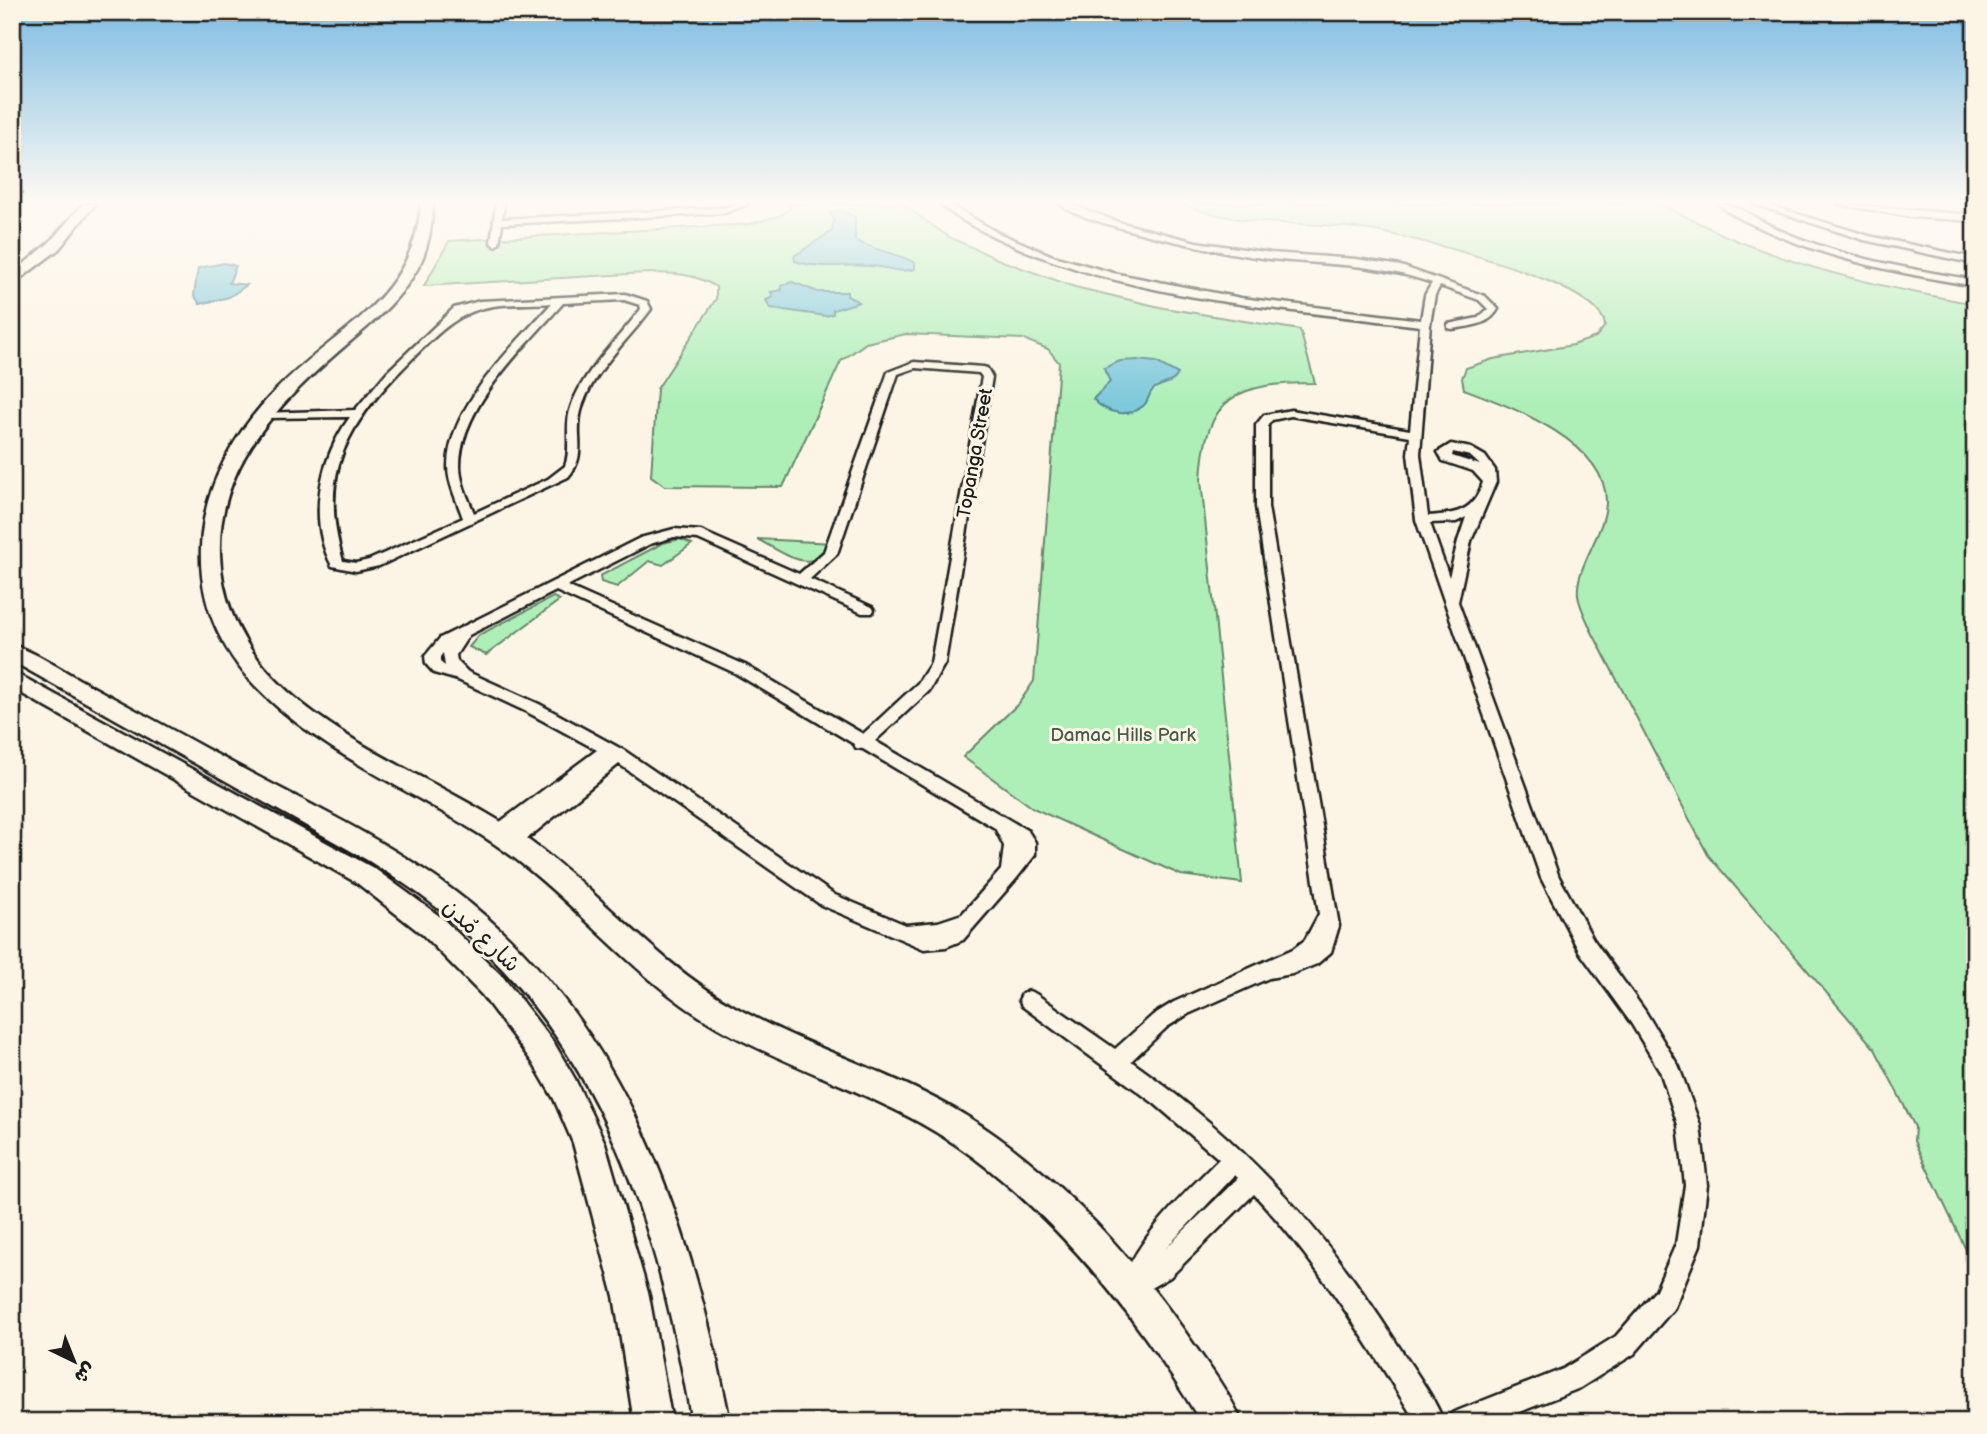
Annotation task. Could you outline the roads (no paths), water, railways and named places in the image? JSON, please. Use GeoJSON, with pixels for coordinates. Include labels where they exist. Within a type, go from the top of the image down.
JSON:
{"type":"FeatureCollection","features":[{"type":"Feature","properties":{"kind":"street"},"geometry":{"type":"LineString","coordinates":[[408,271],[364,321],[285,390],[245,439],[230,466],[218,494],[211,523],[210,553],[213,584],[223,615],[238,646],[261,678],[284,701],[329,737],[449,802],[504,837],[537,861],[675,984],[714,1009],[778,1042],[897,1095],[976,1140],[1032,1186],[1078,1229],[1130,1287],[1160,1324],[1223,1422]]}},
{"type":"Feature","properties":{"kind":"street"},"geometry":{"type":"LineString","coordinates":[[1102,271],[1127,279],[1207,295],[1425,324]]}},
{"type":"Feature","properties":{"kind":"street"},"geometry":{"type":"LineString","coordinates":[[1402,271],[1482,298],[1493,309],[1491,315],[1485,319],[1452,326]]}},
{"type":"Feature","properties":{"kind":"street"},"geometry":{"type":"LineString","coordinates":[[1917,271],[1975,283]]}},
{"type":"Feature","properties":{"kind":"street"},"geometry":{"type":"LineString","coordinates":[[1438,281],[1430,295],[1425,324],[1414,454],[1424,525],[1549,878],[1586,945],[1638,1017],[1668,1067],[1689,1125],[1696,1185],[1688,1245],[1665,1299],[1625,1345],[1571,1379],[1461,1422]]}},
{"type":"Feature","properties":{"kind":"street"},"geometry":{"type":"LineString","coordinates":[[625,297],[645,303],[646,309],[585,389],[577,404],[572,420],[574,464],[570,471],[374,564],[352,567],[337,563],[325,522],[325,493],[334,456],[359,409],[386,378],[447,320],[463,311],[488,304],[560,300],[625,297]]}},
{"type":"Feature","properties":{"kind":"street"},"geometry":{"type":"LineString","coordinates":[[470,519],[457,485],[454,466],[461,428],[482,393],[560,300]]}},
{"type":"Feature","properties":{"kind":"street","name":"Topanga Street"},"geometry":{"type":"LineString","coordinates":[[802,579],[830,554],[893,372],[914,365],[983,370],[987,377],[938,663],[924,687],[862,744]]}},
{"type":"Feature","properties":{"kind":"street"},"geometry":{"type":"LineString","coordinates":[[266,412],[359,409]]}},
{"type":"Feature","properties":{"kind":"street"},"geometry":{"type":"LineString","coordinates":[[1115,1062],[1160,1021],[1181,1007],[1271,970],[1305,962],[1325,948],[1330,926],[1267,545],[1261,473],[1262,435],[1276,420],[1313,416],[1416,434]]}},
{"type":"Feature","properties":{"kind":"street"},"geometry":{"type":"LineString","coordinates":[[1452,601],[1458,555],[1468,525],[1490,482]]}},
{"type":"Feature","properties":{"kind":"street"},"geometry":{"type":"LineString","coordinates":[[1424,525],[1456,518],[1478,505]]}},
{"type":"Feature","properties":{"kind":"street"},"geometry":{"type":"LineString","coordinates":[[1424,525],[1468,525]]}},
{"type":"Feature","properties":{"kind":"street"},"geometry":{"type":"LineString","coordinates":[[554,585],[731,664],[862,744],[1000,823],[1013,846],[1010,874],[956,934],[935,942],[924,941],[828,900],[614,752],[533,708],[463,676],[439,669],[433,664],[432,656],[445,640],[554,585],[645,541],[674,533],[701,535],[867,610]]}},
{"type":"Feature","properties":{"kind":"street","name":"شارع مُدن"},"geometry":{"type":"LineString","coordinates":[[12,652],[378,854],[422,882],[464,914],[504,951],[542,994],[579,1043],[634,1141],[658,1200],[679,1266],[697,1341],[711,1422]]}},
{"type":"Feature","properties":{"kind":"street","name":"شارع مُدن"},"geometry":{"type":"LineString","coordinates":[[12,678],[376,883],[425,918],[504,1000],[560,1080],[595,1161],[637,1319],[653,1422]]}},
{"type":"Feature","properties":{"kind":"street"},"geometry":{"type":"LineString","coordinates":[[504,837],[614,752]]}},
{"type":"Feature","properties":{"kind":"street"},"geometry":{"type":"LineString","coordinates":[[1029,1000],[1115,1062],[1235,1159],[1254,1178],[1327,1261],[1431,1422]]}},
{"type":"Feature","properties":{"kind":"street"},"geometry":{"type":"LineString","coordinates":[[1130,1287],[1153,1244],[1235,1159]]}},
{"type":"Feature","properties":{"kind":"street"},"geometry":{"type":"LineString","coordinates":[[1130,1287],[1162,1269],[1254,1178]]}},
{"type":"Feature","properties":{"kind":"water"},"geometry":{"type":"Polygon","coordinates":[[[198,271],[234,271],[229,283],[247,285],[229,297],[200,304],[194,295],[198,271]]]}},
{"type":"Feature","properties":{"kind":"water"},"geometry":{"type":"Polygon","coordinates":[[[792,282],[818,292],[847,292],[847,296],[859,302],[833,310],[833,314],[826,316],[770,308],[766,300],[773,297],[771,292],[782,290],[781,286],[792,282]]]}},
{"type":"Feature","properties":{"kind":"water"},"geometry":{"type":"Polygon","coordinates":[[[1120,361],[1156,362],[1178,374],[1171,381],[1153,390],[1143,406],[1137,410],[1117,413],[1104,408],[1093,399],[1110,382],[1104,368],[1120,361]]]}},
{"type":"Feature","properties":{"kind":"park label","name":"Damac Hills Park"},"geometry":{"type":"Point","coordinates":[1123,734]}}]}
